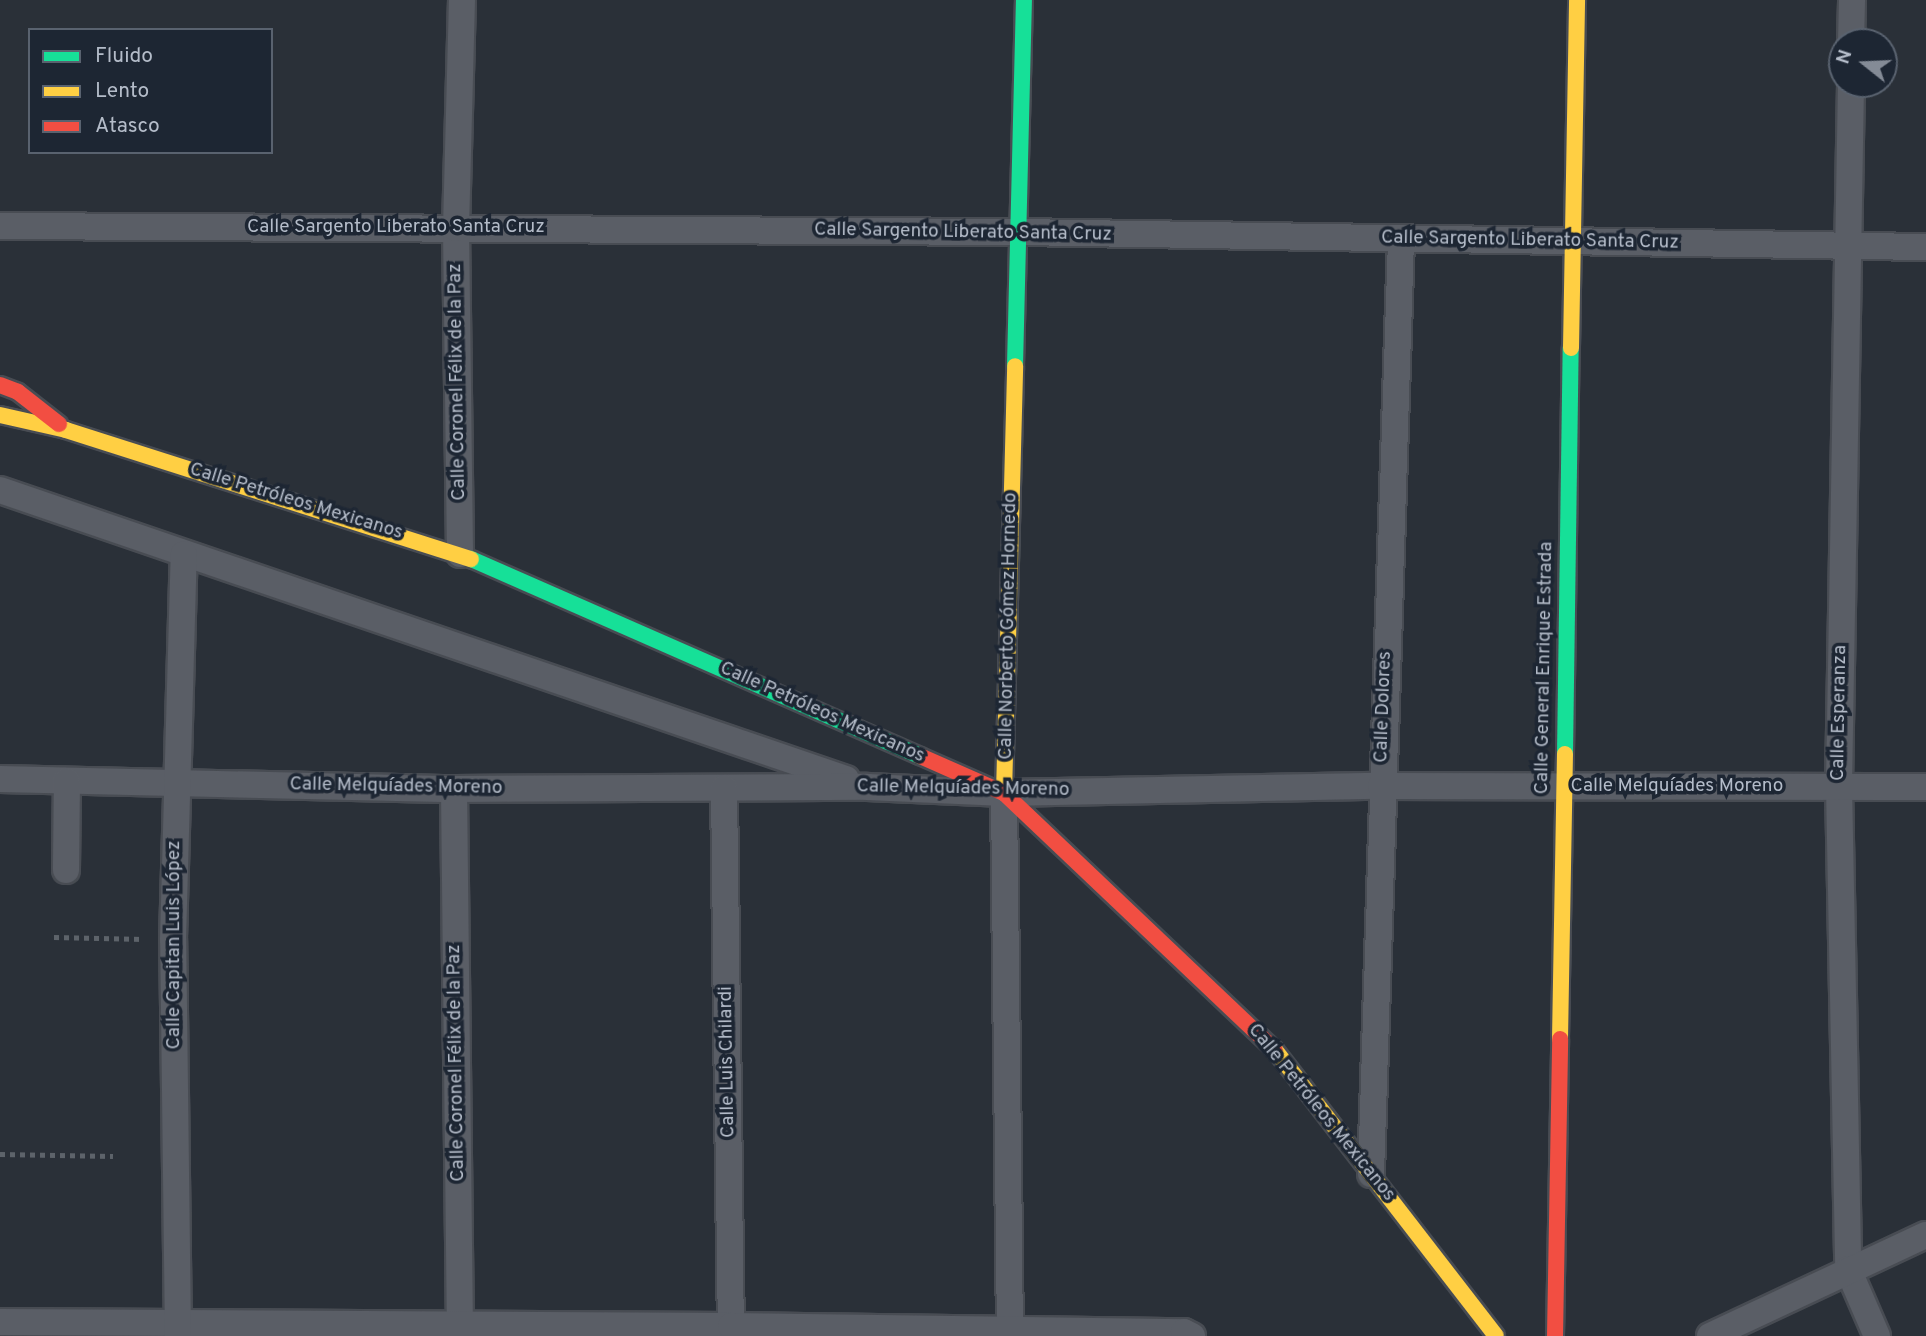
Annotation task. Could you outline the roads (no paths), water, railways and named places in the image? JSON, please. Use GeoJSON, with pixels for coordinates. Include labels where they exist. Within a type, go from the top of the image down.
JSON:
{"type":"FeatureCollection","features":[{"type":"Feature","properties":{"kind":"main road","name":"Calle Norberto Gómez Hornedo"},"geometry":{"type":"LineString","coordinates":[[1004,793],[1024,0]]}},
{"type":"Feature","properties":{"kind":"main road","name":"Calle General Enrique Estrada"},"geometry":{"type":"LineString","coordinates":[[1555,1336],[1577,0]]}},
{"type":"Feature","properties":{"kind":"main road","name":"Calle Petróleos Mexicanos"},"geometry":{"type":"LineString","coordinates":[[0,385],[18,392],[66,430]]}},
{"type":"Feature","properties":{"kind":"main road","name":"Calle Petróleos Mexicanos"},"geometry":{"type":"LineString","coordinates":[[0,415],[66,430],[460,554],[1004,793],[1261,1033],[1496,1336]]}},
{"type":"Feature","properties":{"kind":"street","name":"Calle Coronel Félix de la Paz"},"geometry":{"type":"LineString","coordinates":[[460,554],[456,228],[462,0]]}},
{"type":"Feature","properties":{"kind":"street"},"geometry":{"type":"LineString","coordinates":[[1851,28],[1852,0]]}},
{"type":"Feature","properties":{"kind":"street","name":"Calle Esperanza"},"geometry":{"type":"LineString","coordinates":[[1851,98],[1839,786],[1848,1269],[1877,1336]]}},
{"type":"Feature","properties":{"kind":"street","name":"Calle Sargento Liberato Santa Cruz"},"geometry":{"type":"LineString","coordinates":[[0,226],[1019,232],[1926,247]]}},
{"type":"Feature","properties":{"kind":"street","name":"Calle Dolores"},"geometry":{"type":"LineString","coordinates":[[1371,1174],[1376,1119],[1381,786],[1401,240]]}},
{"type":"Feature","properties":{"kind":"street"},"geometry":{"type":"LineString","coordinates":[[0,490],[867,786]]}},
{"type":"Feature","properties":{"kind":"street","name":"Calle Capitan Luis López"},"geometry":{"type":"LineString","coordinates":[[178,1331],[173,939],[184,554]]}},
{"type":"Feature","properties":{"kind":"street","name":"Calle Melquíades Moreno"},"geometry":{"type":"LineString","coordinates":[[0,779],[454,789],[867,786],[1004,793],[1381,786],[1926,786]]}},
{"type":"Feature","properties":{"kind":"street"},"geometry":{"type":"LineString","coordinates":[[66,870],[67,781]]}},
{"type":"Feature","properties":{"kind":"street","name":"Calle Luis Chilardi"},"geometry":{"type":"LineString","coordinates":[[724,788],[731,1331]]}},
{"type":"Feature","properties":{"kind":"street","name":"Calle Coronel Félix de la Paz"},"geometry":{"type":"LineString","coordinates":[[454,789],[460,1330]]}},
{"type":"Feature","properties":{"kind":"street","name":"Calle Norberto Gómez Hornedo"},"geometry":{"type":"LineString","coordinates":[[1004,793],[1010,1334]]}},
{"type":"Feature","properties":{"kind":"street"},"geometry":{"type":"LineString","coordinates":[[1710,1336],[1848,1269],[1926,1235]]}},
{"type":"Feature","properties":{"kind":"street"},"geometry":{"type":"LineString","coordinates":[[0,1322],[178,1331],[731,1331],[1192,1336]]}}]}
